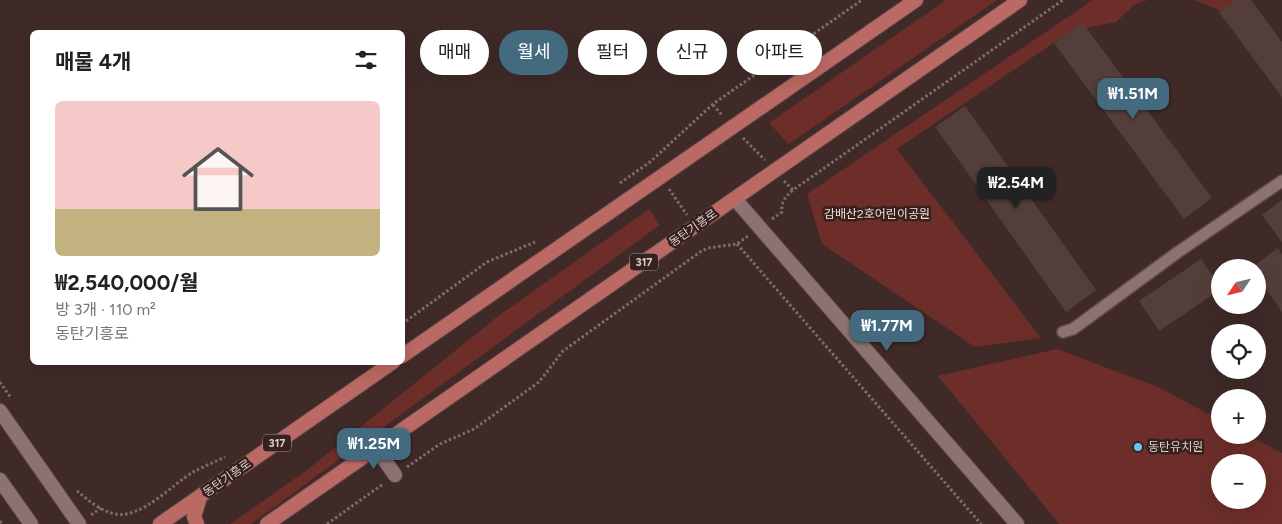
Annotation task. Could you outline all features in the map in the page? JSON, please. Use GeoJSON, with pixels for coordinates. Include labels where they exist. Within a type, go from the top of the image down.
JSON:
{"type":"FeatureCollection","features":[{"type":"Feature","properties":{"kind":"main road"},"geometry":{"type":"LineString","coordinates":[[405,354],[916,0]]}},
{"type":"Feature","properties":{"kind":"main road","name":"동탄기흥로"},"geometry":{"type":"LineString","coordinates":[[267,524],[1020,0]]}},
{"type":"Feature","properties":{"kind":"main road","name":"동탄기흥로"},"geometry":{"type":"LineString","coordinates":[[160,524],[389,365]]}},
{"type":"Feature","properties":{"kind":"main road"},"geometry":{"type":"LineString","coordinates":[[197,524],[194,517],[200,497]]}},
{"type":"Feature","properties":{"kind":"street"},"geometry":{"type":"LineString","coordinates":[[735,199],[1017,524]]}},
{"type":"Feature","properties":{"kind":"street"},"geometry":{"type":"LineString","coordinates":[[0,411],[79,524]]}},
{"type":"Feature","properties":{"kind":"street"},"geometry":{"type":"LineString","coordinates":[[376,448],[395,476]]}},
{"type":"Feature","properties":{"kind":"street"},"geometry":{"type":"LineString","coordinates":[[0,480],[31,524]]}},
{"type":"Feature","properties":{"kind":"lane"},"geometry":{"type":"LineString","coordinates":[[1063,332],[1073,329],[1178,252],[1282,181]]}},
{"type":"Feature","properties":{"kind":"path"},"geometry":{"type":"LineString","coordinates":[[618,184],[650,162],[713,104],[862,0]]}},
{"type":"Feature","properties":{"kind":"path"},"geometry":{"type":"LineString","coordinates":[[782,212],[781,206],[784,198],[792,190],[1063,0]]}},
{"type":"Feature","properties":{"kind":"path"},"geometry":{"type":"LineString","coordinates":[[713,104],[792,190]]}},
{"type":"Feature","properties":{"kind":"path"},"geometry":{"type":"LineString","coordinates":[[650,162],[695,227],[700,252]]}},
{"type":"Feature","properties":{"kind":"path"},"geometry":{"type":"LineString","coordinates":[[405,322],[486,262],[540,241]]}},
{"type":"Feature","properties":{"kind":"path"},"geometry":{"type":"LineString","coordinates":[[327,524],[440,444],[474,429],[539,382],[563,351],[700,252],[708,248],[737,244],[981,524]]}},
{"type":"Feature","properties":{"kind":"path"},"geometry":{"type":"LineString","coordinates":[[0,382],[16,405]]}},
{"type":"Feature","properties":{"kind":"path"},"geometry":{"type":"LineString","coordinates":[[76,490],[101,508],[115,514],[127,515],[142,508]]}},
{"type":"Feature","properties":{"kind":"green space"},"geometry":{"type":"Polygon","coordinates":[[[946,0],[997,0],[789,144],[769,123],[946,0]]]}},
{"type":"Feature","properties":{"kind":"green space","name":"감배산2호어린이공원"},"geometry":{"type":"Polygon","coordinates":[[[1093,0],[1148,0],[1135,4],[1116,22],[1086,28],[1061,38],[897,149],[1041,338],[975,347],[822,244],[807,194],[1093,0]]]}},
{"type":"Feature","properties":{"kind":"green space"},"geometry":{"type":"Polygon","coordinates":[[[1195,0],[1238,0],[1221,11],[1195,0]]]}},
{"type":"Feature","properties":{"kind":"green space"},"geometry":{"type":"Polygon","coordinates":[[[649,209],[660,225],[251,524],[230,524],[306,471],[497,317],[649,209]]]}},
{"type":"Feature","properties":{"kind":"green space"},"geometry":{"type":"Polygon","coordinates":[[[1057,349],[1160,388],[1211,415],[1211,444],[1265,444],[1282,453],[1282,524],[1059,524],[938,376],[1057,349]]]}},
{"type":"Feature","properties":{"kind":"building"},"geometry":{"type":"Polygon","coordinates":[[[1236,0],[1251,0],[1282,42],[1282,97],[1219,12],[1236,0]]]}},
{"type":"Feature","properties":{"kind":"building"},"geometry":{"type":"Polygon","coordinates":[[[1082,22],[1212,198],[1184,219],[1054,43],[1082,22]]]}},
{"type":"Feature","properties":{"kind":"building"},"geometry":{"type":"Polygon","coordinates":[[[965,106],[1096,290],[1066,312],[935,127],[965,106]]]}},
{"type":"Feature","properties":{"kind":"building"},"geometry":{"type":"Polygon","coordinates":[[[1282,200],[1282,242],[1262,215],[1282,200]]]}},
{"type":"Feature","properties":{"kind":"building"},"geometry":{"type":"Polygon","coordinates":[[[1278,248],[1282,254],[1282,312],[1266,289],[1266,259],[1263,259],[1278,248]]]}},
{"type":"Feature","properties":{"kind":"building"},"geometry":{"type":"Polygon","coordinates":[[[1201,259],[1211,274],[1211,296],[1159,331],[1139,301],[1201,259]]]}},
{"type":"Feature","properties":{"kind":"place","name":"동탄유치원"},"geometry":{"type":"Point","coordinates":[1138,447]}}]}
